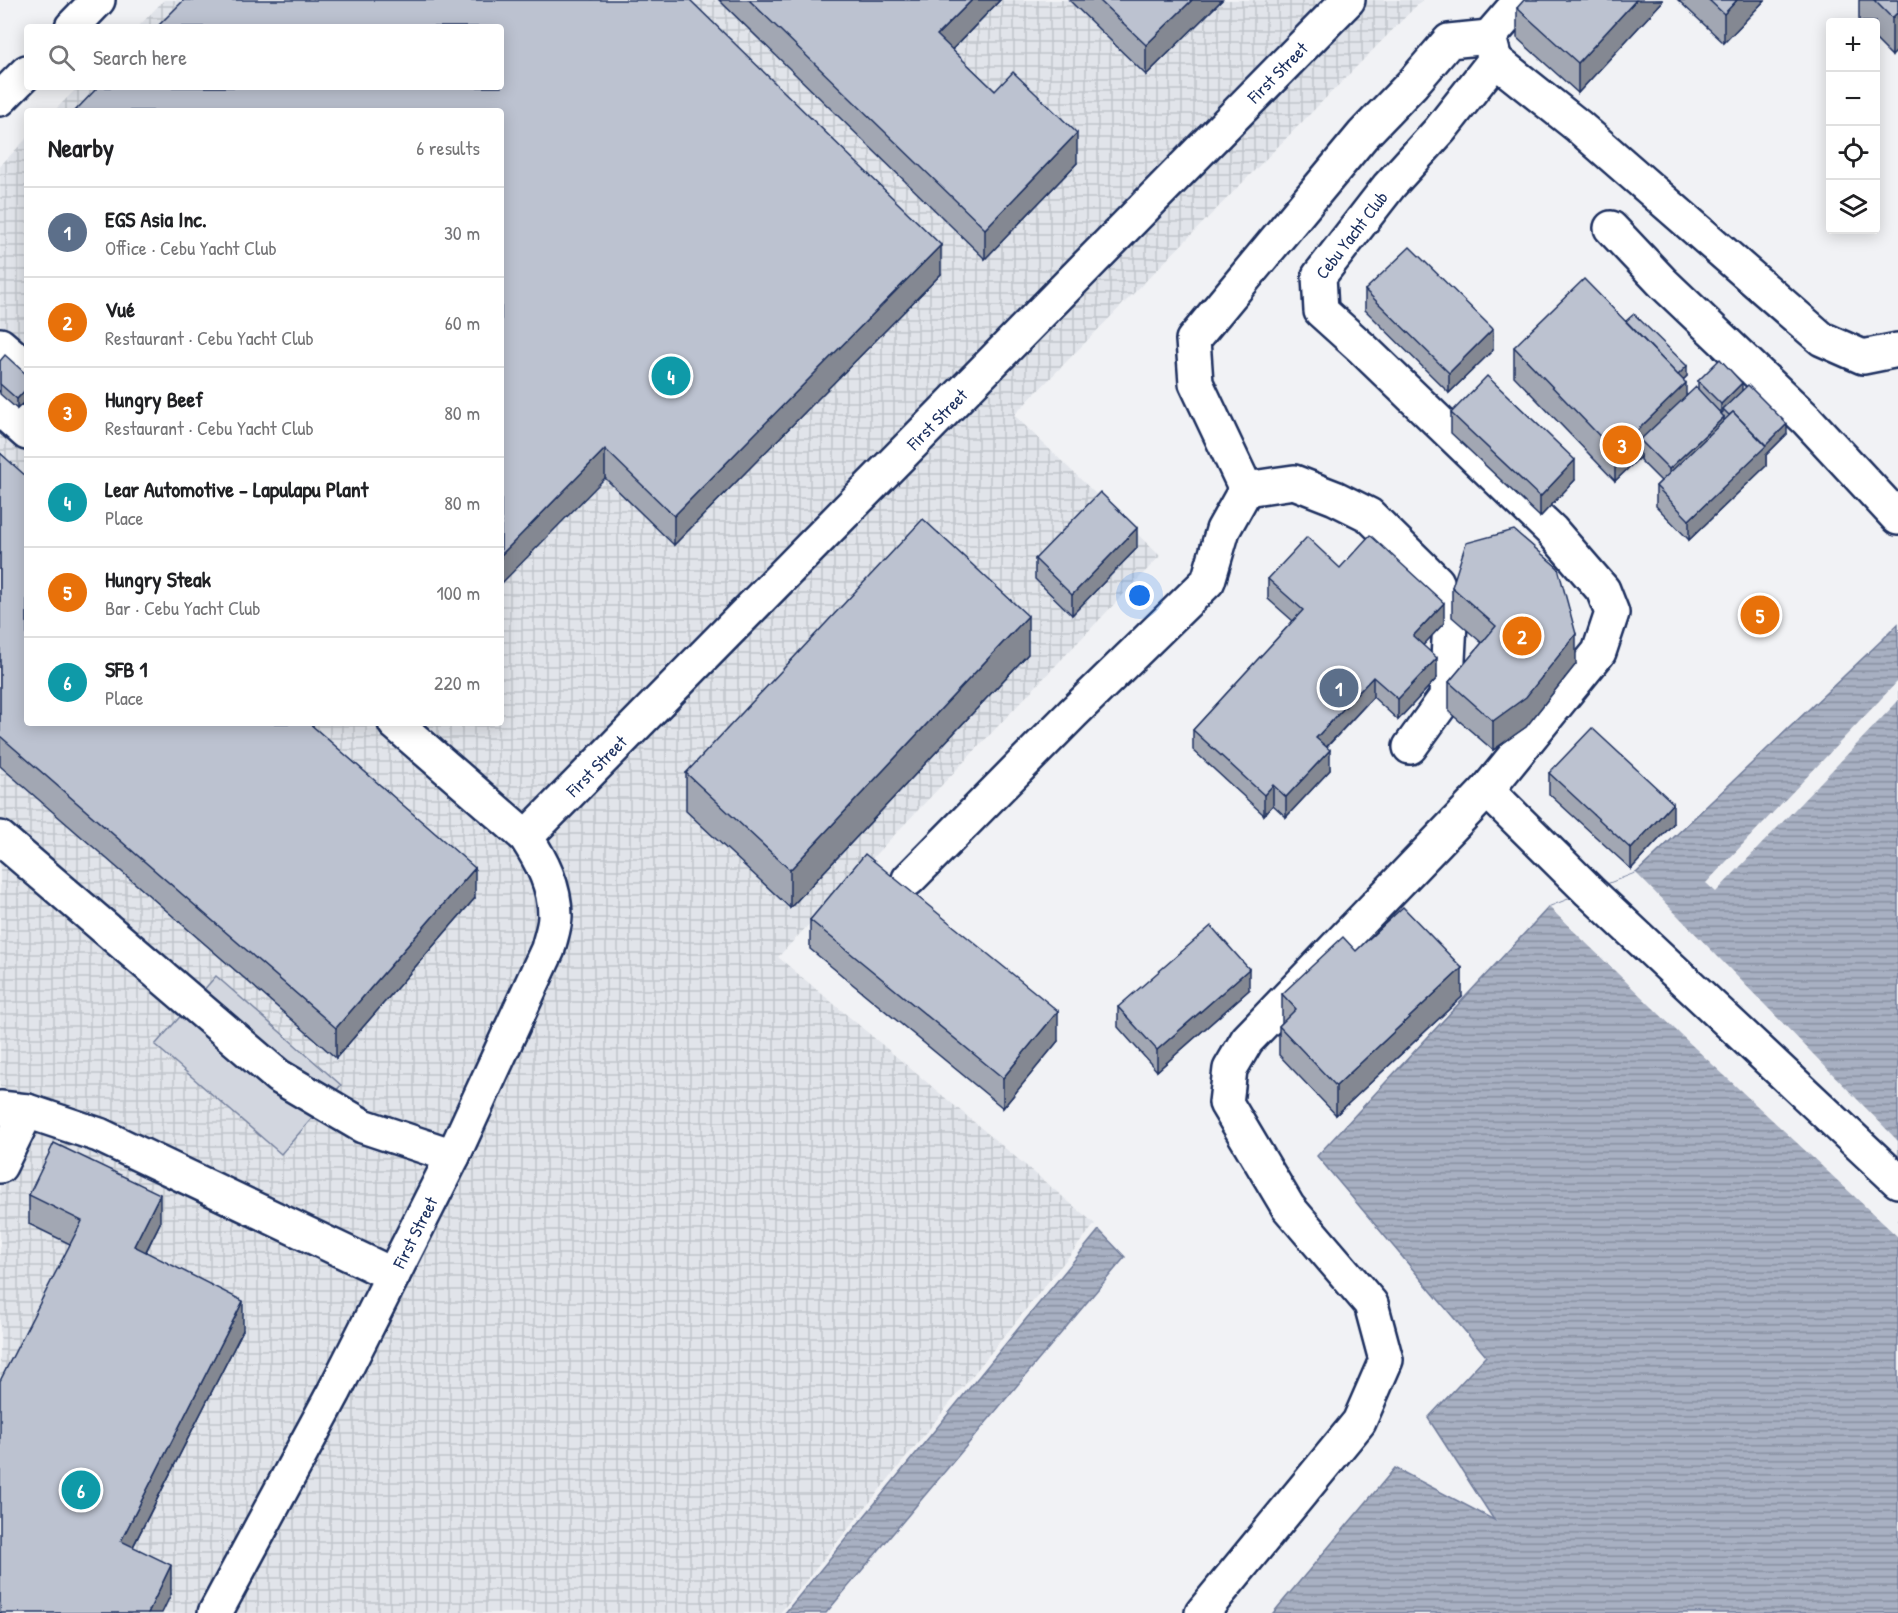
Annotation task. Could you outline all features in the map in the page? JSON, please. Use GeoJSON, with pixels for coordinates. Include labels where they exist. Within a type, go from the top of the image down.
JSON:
{"type":"FeatureCollection","features":[{"type":"Feature","properties":{"kind":"street"},"geometry":{"type":"LineString","coordinates":[[75,24],[98,0]]}},
{"type":"Feature","properties":{"kind":"street","name":"First Street"},"geometry":{"type":"LineString","coordinates":[[526,837],[1348,0]]}},
{"type":"Feature","properties":{"kind":"street","name":"Cebu Yacht Club"},"geometry":{"type":"LineString","coordinates":[[1202,1613],[1359,1422],[1386,1360],[1371,1304],[1288,1207],[1226,1103],[1230,1069],[1247,1040],[1487,790],[1599,652],[1612,613],[1603,590],[1552,531],[1322,311],[1319,276],[1389,186],[1440,130],[1521,0]]}},
{"type":"Feature","properties":{"kind":"street"},"geometry":{"type":"LineString","coordinates":[[1246,489],[1196,383],[1193,340],[1363,135],[1449,41],[1492,49],[1822,339],[1863,357],[1898,350]]}},
{"type":"Feature","properties":{"kind":"street"},"geometry":{"type":"LineString","coordinates":[[0,99],[24,75]]}},
{"type":"Feature","properties":{"kind":"street"},"geometry":{"type":"LineString","coordinates":[[1611,228],[1663,283],[1807,420],[1898,518]]}},
{"type":"Feature","properties":{"kind":"street"},"geometry":{"type":"LineString","coordinates":[[0,345],[24,365]]}},
{"type":"Feature","properties":{"kind":"street"},"geometry":{"type":"LineString","coordinates":[[0,409],[24,430]]}},
{"type":"Feature","properties":{"kind":"street"},"geometry":{"type":"LineString","coordinates":[[1246,489],[1294,482],[1335,498],[1369,515],[1437,582],[1450,622],[1446,697],[1410,747]]}},
{"type":"Feature","properties":{"kind":"street"},"geometry":{"type":"LineString","coordinates":[[909,879],[1073,713],[1208,581],[1223,530],[1246,489]]}},
{"type":"Feature","properties":{"kind":"street","name":"First Street"},"geometry":{"type":"LineString","coordinates":[[215,1613],[328,1402],[453,1156],[548,949],[555,918],[549,877],[541,859],[526,837],[398,726]]}},
{"type":"Feature","properties":{"kind":"street"},"geometry":{"type":"LineString","coordinates":[[1487,790],[1589,891],[1898,1181]]}},
{"type":"Feature","properties":{"kind":"street"},"geometry":{"type":"LineString","coordinates":[[0,838],[278,1076],[363,1126],[453,1156]]}},
{"type":"Feature","properties":{"kind":"street"},"geometry":{"type":"LineString","coordinates":[[0,1166],[13,1110],[99,1135],[393,1275]]}},
{"type":"Feature","properties":{"kind":"shaded area"},"geometry":{"type":"Polygon","coordinates":[[[164,0],[1422,0],[1014,415],[1160,556],[778,957],[1095,1224],[780,1613],[0,1613],[0,166],[24,141],[24,726],[504,726],[504,108],[57,108],[75,90],[504,90],[504,24],[141,24],[164,0]]]}},
{"type":"Feature","properties":{"kind":"shaded area"},"geometry":{"type":"Polygon","coordinates":[[[216,976],[341,1085],[281,1154],[155,1045],[216,976]]]}},
{"type":"Feature","properties":{"kind":"water"},"geometry":{"type":"Polygon","coordinates":[[[1898,624],[1898,1613],[1273,1613],[1395,1468],[1494,1520],[1428,1418],[1486,1356],[1317,1156],[1549,907],[1636,873],[1898,624]]]}},
{"type":"Feature","properties":{"kind":"water"},"geometry":{"type":"Polygon","coordinates":[[[1099,1230],[1125,1257],[826,1613],[785,1613],[1099,1230]]]}},
{"type":"Feature","properties":{"kind":"pier"},"geometry":{"type":"Polygon","coordinates":[[[1898,681],[1898,701],[1716,892],[1706,883],[1898,681]]]}},
{"type":"Feature","properties":{"kind":"pier"},"geometry":{"type":"Polygon","coordinates":[[[1636,873],[1898,1141],[1898,1237],[1682,1036],[1549,907],[1636,873]]]}},
{"type":"Feature","properties":{"kind":"building"},"geometry":{"type":"Polygon","coordinates":[[[184,0],[690,0],[941,245],[674,516],[605,449],[504,552],[504,108],[78,108],[95,90],[504,90],[504,24],[160,24],[184,0]]]}},
{"type":"Feature","properties":{"kind":"building"},"geometry":{"type":"Polygon","coordinates":[[[749,0],[972,0],[937,35],[995,91],[1013,72],[1077,133],[985,229],[749,0]]]}},
{"type":"Feature","properties":{"kind":"building"},"geometry":{"type":"Polygon","coordinates":[[[1099,0],[1192,0],[1146,45],[1099,0]]]}},
{"type":"Feature","properties":{"kind":"building"},"geometry":{"type":"Polygon","coordinates":[[[1524,0],[1636,0],[1578,63],[1517,8],[1524,0]]]}},
{"type":"Feature","properties":{"kind":"building"},"geometry":{"type":"Polygon","coordinates":[[[1709,0],[1737,0],[1724,14],[1709,0]]]}},
{"type":"Feature","properties":{"kind":"building"},"geometry":{"type":"Polygon","coordinates":[[[1874,0],[1898,0],[1898,12],[1892,18],[1874,0]]]}},
{"type":"Feature","properties":{"kind":"building"},"geometry":{"type":"Polygon","coordinates":[[[1410,247],[1493,329],[1449,373],[1365,290],[1410,247]]]}},
{"type":"Feature","properties":{"kind":"building"},"geometry":{"type":"Polygon","coordinates":[[[1584,279],[1686,383],[1615,452],[1514,347],[1584,279]]]}},
{"type":"Feature","properties":{"kind":"building"},"geometry":{"type":"Polygon","coordinates":[[[1634,314],[1687,366],[1678,375],[1626,321],[1634,314]]]}},
{"type":"Feature","properties":{"kind":"building"},"geometry":{"type":"Polygon","coordinates":[[[5,355],[24,372],[24,391],[17,399],[0,384],[0,361],[5,355]]]}},
{"type":"Feature","properties":{"kind":"building"},"geometry":{"type":"Polygon","coordinates":[[[1720,359],[1742,383],[1721,404],[1698,381],[1720,359]]]}},
{"type":"Feature","properties":{"kind":"building"},"geometry":{"type":"Polygon","coordinates":[[[1487,376],[1575,460],[1540,497],[1451,413],[1487,376]]]}},
{"type":"Feature","properties":{"kind":"building"},"geometry":{"type":"Polygon","coordinates":[[[1748,385],[1787,424],[1766,445],[1733,412],[1729,415],[1723,409],[1748,385]]]}},
{"type":"Feature","properties":{"kind":"building"},"geometry":{"type":"Polygon","coordinates":[[[1696,387],[1724,417],[1669,469],[1640,440],[1696,387]]]}},
{"type":"Feature","properties":{"kind":"building"},"geometry":{"type":"Polygon","coordinates":[[[1733,412],[1766,446],[1689,520],[1656,486],[1733,412]]]}},
{"type":"Feature","properties":{"kind":"building"},"geometry":{"type":"Polygon","coordinates":[[[0,453],[24,474],[24,726],[312,726],[475,868],[336,1028],[0,736],[0,453]]]}},
{"type":"Feature","properties":{"kind":"building"},"geometry":{"type":"Polygon","coordinates":[[[1100,492],[1137,528],[1072,595],[1035,559],[1100,492]]]}},
{"type":"Feature","properties":{"kind":"building"},"geometry":{"type":"Polygon","coordinates":[[[923,519],[1028,616],[790,870],[686,773],[923,519]]]}},
{"type":"Feature","properties":{"kind":"building"},"geometry":{"type":"Polygon","coordinates":[[[1514,530],[1558,568],[1576,634],[1526,697],[1493,721],[1449,682],[1496,626],[1452,587],[1466,543],[1514,530]]]}},
{"type":"Feature","properties":{"kind":"building"},"geometry":{"type":"Polygon","coordinates":[[[1370,535],[1444,603],[1413,636],[1437,658],[1398,699],[1373,677],[1316,738],[1330,750],[1286,797],[1273,785],[1264,795],[1193,730],[1303,610],[1268,579],[1307,537],[1340,568],[1370,535]]]}},
{"type":"Feature","properties":{"kind":"building"},"geometry":{"type":"Polygon","coordinates":[[[1592,728],[1673,803],[1631,849],[1549,773],[1592,728]]]}},
{"type":"Feature","properties":{"kind":"building"},"geometry":{"type":"Polygon","coordinates":[[[865,854],[1058,1011],[1003,1078],[810,920],[865,854]]]}},
{"type":"Feature","properties":{"kind":"building"},"geometry":{"type":"Polygon","coordinates":[[[1403,907],[1462,968],[1336,1086],[1279,1026],[1296,1009],[1282,994],[1343,937],[1356,951],[1403,907]]]}},
{"type":"Feature","properties":{"kind":"building"},"geometry":{"type":"Polygon","coordinates":[[[1211,926],[1249,969],[1157,1050],[1118,1007],[1211,926]]]}},
{"type":"Feature","properties":{"kind":"building"},"geometry":{"type":"Polygon","coordinates":[[[54,1143],[160,1194],[134,1246],[243,1301],[121,1541],[171,1565],[148,1613],[0,1613],[0,1381],[82,1221],[29,1195],[54,1143]]]}},
{"type":"Feature","properties":{"kind":"place","name":"Lear Automotive - Lapulapu Plant"},"geometry":{"type":"Point","coordinates":[671,376]}},
{"type":"Feature","properties":{"kind":"place","name":"Hungry Beef"},"geometry":{"type":"Point","coordinates":[1622,445]}},
{"type":"Feature","properties":{"kind":"place","name":"Hungry Steak"},"geometry":{"type":"Point","coordinates":[1760,615]}},
{"type":"Feature","properties":{"kind":"place","name":"Vué"},"geometry":{"type":"Point","coordinates":[1522,636]}},
{"type":"Feature","properties":{"kind":"place","name":"EGS Asia Inc."},"geometry":{"type":"Point","coordinates":[1339,688]}},
{"type":"Feature","properties":{"kind":"place","name":"SFB 1"},"geometry":{"type":"Point","coordinates":[81,1490]}}]}
